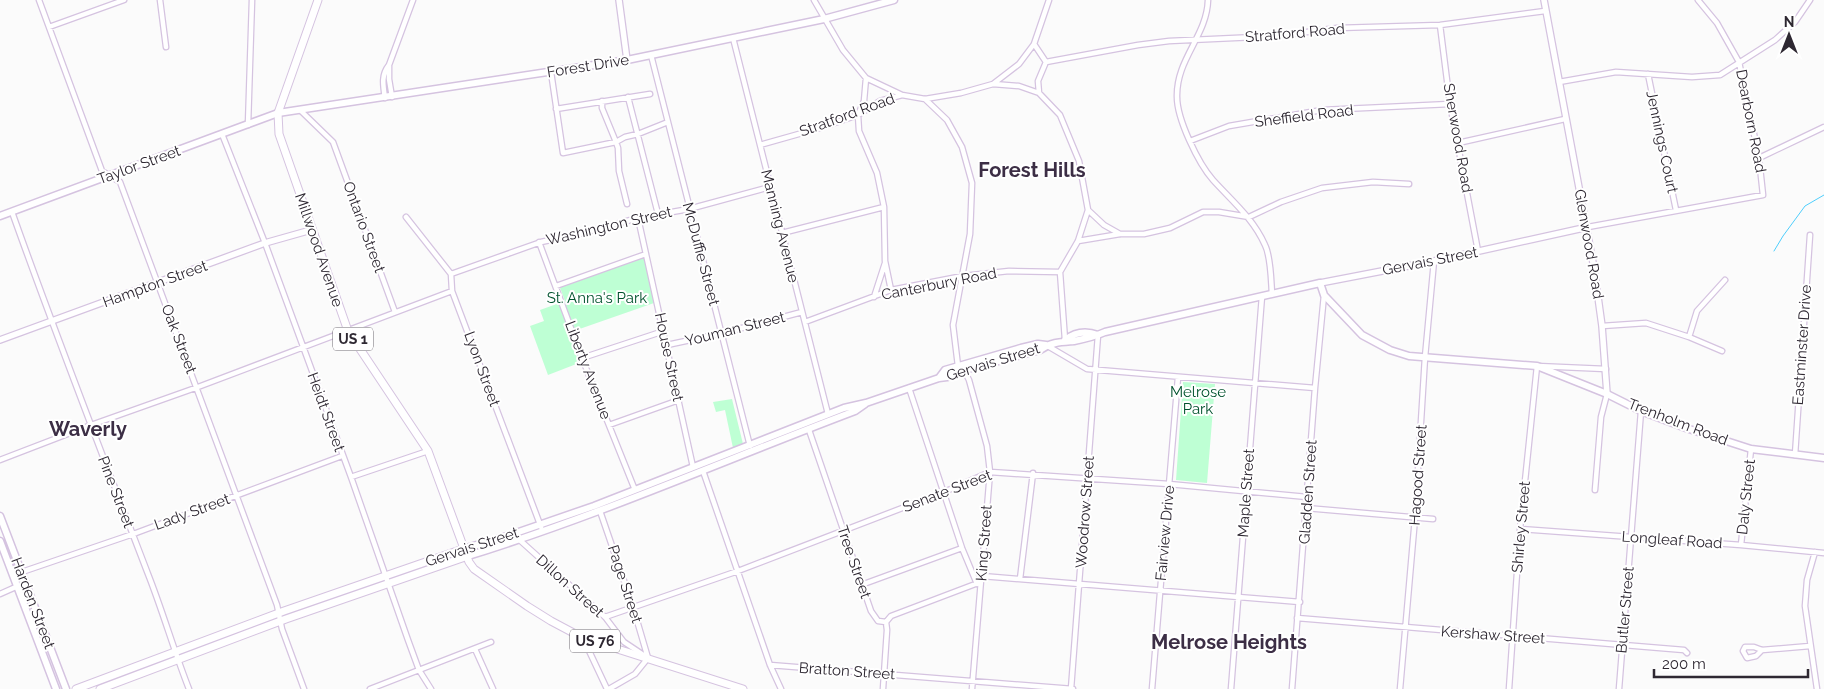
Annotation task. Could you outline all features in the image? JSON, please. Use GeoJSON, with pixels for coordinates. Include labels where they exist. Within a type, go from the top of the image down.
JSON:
{"type":"FeatureCollection","features":[{"type":"Feature","properties":{"kind":"main road","name":"US 1"},"geometry":{"type":"LineString","coordinates":[[278,113],[318,0]]}},
{"type":"Feature","properties":{"kind":"main road","name":"Forest Drive"},"geometry":{"type":"LineString","coordinates":[[278,113],[627,60],[824,19],[880,2],[894,0]]}},
{"type":"Feature","properties":{"kind":"main road","name":"Taylor Street"},"geometry":{"type":"LineString","coordinates":[[0,216],[278,113]]}},
{"type":"Feature","properties":{"kind":"main road","name":"Millwood Avenue"},"geometry":{"type":"LineString","coordinates":[[278,113],[279,134],[311,230],[348,331],[428,451],[464,553],[474,569],[527,606],[583,638],[743,689]]}},
{"type":"Feature","properties":{"kind":"main road","name":"Gervais Street"},"geometry":{"type":"LineString","coordinates":[[100,689],[278,614],[385,576],[464,553],[518,540],[541,528],[703,471],[828,414],[947,377],[961,368],[1040,350],[1046,345],[1065,340],[1098,335],[1320,283]]}},
{"type":"Feature","properties":{"kind":"main road","name":"Trenholm Road"},"geometry":{"type":"LineString","coordinates":[[1320,283],[1324,295],[1362,335],[1390,350],[1409,356],[1537,366],[1607,394],[1641,411],[1751,449],[1824,458]]}},
{"type":"Feature","properties":{"kind":"main road","name":"Gervais Street"},"geometry":{"type":"LineString","coordinates":[[76,689],[387,585],[513,534],[600,511],[693,468],[809,430],[855,412],[866,403]]}},
{"type":"Feature","properties":{"kind":"main road","name":"Harden Street"},"geometry":{"type":"LineString","coordinates":[[0,516],[66,689]]}},
{"type":"Feature","properties":{"kind":"main road","name":"Harden Street"},"geometry":{"type":"LineString","coordinates":[[0,541],[56,689]]}},
{"type":"Feature","properties":{"kind":"street","name":"Oak Street"},"geometry":{"type":"LineString","coordinates":[[38,0],[102,171],[120,182],[198,387],[277,605],[280,622],[304,689]]}},
{"type":"Feature","properties":{"kind":"street"},"geometry":{"type":"LineString","coordinates":[[49,27],[124,0]]}},
{"type":"Feature","properties":{"kind":"street"},"geometry":{"type":"LineString","coordinates":[[160,0],[166,47]]}},
{"type":"Feature","properties":{"kind":"street"},"geometry":{"type":"LineString","coordinates":[[248,124],[252,0]]}},
{"type":"Feature","properties":{"kind":"street"},"geometry":{"type":"LineString","coordinates":[[388,97],[383,79],[385,70],[389,65],[413,0]]}},
{"type":"Feature","properties":{"kind":"street"},"geometry":{"type":"LineString","coordinates":[[619,0],[627,60]]}},
{"type":"Feature","properties":{"kind":"street"},"geometry":{"type":"LineString","coordinates":[[814,0],[843,50],[866,78],[902,95]]}},
{"type":"Feature","properties":{"kind":"street"},"geometry":{"type":"LineString","coordinates":[[993,84],[1019,64],[1034,44],[1049,0]]}},
{"type":"Feature","properties":{"kind":"street"},"geometry":{"type":"LineString","coordinates":[[1208,0],[1201,30],[1194,40],[1180,72],[1177,97],[1180,119],[1211,177],[1249,217],[1266,247],[1272,294]]}},
{"type":"Feature","properties":{"kind":"street","name":"Glenwood Road"},"geometry":{"type":"LineString","coordinates":[[1544,0],[1565,119],[1588,227],[1602,326],[1607,394],[1601,417],[1595,490]]}},
{"type":"Feature","properties":{"kind":"street","name":"Dearborn Road"},"geometry":{"type":"LineString","coordinates":[[1698,0],[1717,24],[1739,62],[1759,158],[1764,195]]}},
{"type":"Feature","properties":{"kind":"street"},"geometry":{"type":"LineString","coordinates":[[1559,82],[1616,72],[1692,77],[1720,75],[1775,40],[1795,22],[1810,0]]}},
{"type":"Feature","properties":{"kind":"street","name":"Stratford Road"},"geometry":{"type":"LineString","coordinates":[[1046,62],[1138,45],[1277,36],[1337,28],[1440,25],[1546,11]]}},
{"type":"Feature","properties":{"kind":"street","name":"Sherwood Road"},"geometry":{"type":"LineString","coordinates":[[1440,25],[1450,104],[1478,251]]}},
{"type":"Feature","properties":{"kind":"street","name":"Manning Avenue"},"geometry":{"type":"LineString","coordinates":[[733,38],[828,414]]}},
{"type":"Feature","properties":{"kind":"street"},"geometry":{"type":"LineString","coordinates":[[1034,44],[1046,62],[1038,81],[1039,93]]}},
{"type":"Feature","properties":{"kind":"street","name":"McDuffie Street"},"geometry":{"type":"LineString","coordinates":[[651,55],[751,448]]}},
{"type":"Feature","properties":{"kind":"street"},"geometry":{"type":"LineString","coordinates":[[551,72],[563,153],[616,142],[668,122]]}},
{"type":"Feature","properties":{"kind":"street","name":"Jennings Court"},"geometry":{"type":"LineString","coordinates":[[1648,74],[1676,210]]}},
{"type":"Feature","properties":{"kind":"street"},"geometry":{"type":"LineString","coordinates":[[866,78],[864,101],[858,115],[859,131],[877,173],[884,207],[886,262],[891,290]]}},
{"type":"Feature","properties":{"kind":"street"},"geometry":{"type":"LineString","coordinates":[[993,84],[1019,86],[1039,93],[1060,115],[1079,161],[1088,210],[1078,241],[1060,272],[1065,340]]}},
{"type":"Feature","properties":{"kind":"street","name":"Stratford Road"},"geometry":{"type":"LineString","coordinates":[[760,144],[820,128],[858,115],[880,101],[902,95],[925,99],[961,93],[993,84]]}},
{"type":"Feature","properties":{"kind":"street"},"geometry":{"type":"LineString","coordinates":[[556,109],[650,94]]}},
{"type":"Feature","properties":{"kind":"street"},"geometry":{"type":"LineString","coordinates":[[628,97],[658,214]]}},
{"type":"Feature","properties":{"kind":"street","name":"King Street"},"geometry":{"type":"LineString","coordinates":[[925,99],[947,120],[955,133],[962,147],[972,183],[970,234],[953,325],[961,368],[969,380],[987,446],[990,472],[972,689]]}},
{"type":"Feature","properties":{"kind":"street"},"geometry":{"type":"LineString","coordinates":[[602,101],[602,108],[618,148],[619,171],[627,204]]}},
{"type":"Feature","properties":{"kind":"street","name":"Sheffield Road"},"geometry":{"type":"LineString","coordinates":[[1190,140],[1229,126],[1322,110],[1450,104]]}},
{"type":"Feature","properties":{"kind":"street","name":"Ontario Street"},"geometry":{"type":"LineString","coordinates":[[300,110],[333,142],[395,312]]}},
{"type":"Feature","properties":{"kind":"street"},"geometry":{"type":"LineString","coordinates":[[1458,143],[1565,119]]}},
{"type":"Feature","properties":{"kind":"street"},"geometry":{"type":"LineString","coordinates":[[1759,158],[1824,127]]}},
{"type":"Feature","properties":{"kind":"street","name":"Heidt Street"},"geometry":{"type":"LineString","coordinates":[[222,134],[265,243],[351,477],[387,585],[420,670],[431,689]]}},
{"type":"Feature","properties":{"kind":"street"},"geometry":{"type":"LineString","coordinates":[[1078,241],[1120,234],[1144,234],[1170,228],[1203,212],[1219,212],[1249,217],[1281,202],[1322,188],[1373,182],[1409,184]]}},
{"type":"Feature","properties":{"kind":"street","name":"Washington Street"},"geometry":{"type":"LineString","coordinates":[[451,274],[539,242],[638,218],[689,208],[770,187]]}},
{"type":"Feature","properties":{"kind":"street","name":"Gervais Street"},"geometry":{"type":"LineString","coordinates":[[1320,283],[1434,261],[1588,227],[1764,195]]}},
{"type":"Feature","properties":{"kind":"street"},"geometry":{"type":"LineString","coordinates":[[782,233],[884,207]]}},
{"type":"Feature","properties":{"kind":"street"},"geometry":{"type":"LineString","coordinates":[[1088,210],[1104,225],[1120,234]]}},
{"type":"Feature","properties":{"kind":"street","name":"Pine Street"},"geometry":{"type":"LineString","coordinates":[[12,212],[149,576],[175,656],[188,689]]}},
{"type":"Feature","properties":{"kind":"street"},"geometry":{"type":"LineString","coordinates":[[406,217],[451,274]]}},
{"type":"Feature","properties":{"kind":"street","name":"House Street"},"geometry":{"type":"LineString","coordinates":[[638,218],[693,468]]}},
{"type":"Feature","properties":{"kind":"street","name":"Hampton Street"},"geometry":{"type":"LineString","coordinates":[[0,340],[265,243],[311,230]]}},
{"type":"Feature","properties":{"kind":"street","name":"Eastminster Drive"},"geometry":{"type":"LineString","coordinates":[[1795,455],[1810,235]]}},
{"type":"Feature","properties":{"kind":"street","name":"Liberty Avenue"},"geometry":{"type":"LineString","coordinates":[[539,242],[582,358],[636,493]]}},
{"type":"Feature","properties":{"kind":"street"},"geometry":{"type":"LineString","coordinates":[[556,286],[646,254]]}},
{"type":"Feature","properties":{"kind":"street","name":"Hagood Street"},"geometry":{"type":"LineString","coordinates":[[1400,689],[1434,261]]}},
{"type":"Feature","properties":{"kind":"street"},"geometry":{"type":"LineString","coordinates":[[874,297],[886,262]]}},
{"type":"Feature","properties":{"kind":"street","name":"Canterbury Road"},"geometry":{"type":"LineString","coordinates":[[805,322],[891,290],[963,276],[1009,271],[1060,272]]}},
{"type":"Feature","properties":{"kind":"street","name":"Lyon Street"},"geometry":{"type":"LineString","coordinates":[[451,274],[452,291],[541,528]]}},
{"type":"Feature","properties":{"kind":"street"},"geometry":{"type":"LineString","coordinates":[[1689,337],[1697,312],[1724,280]]}},
{"type":"Feature","properties":{"kind":"street"},"geometry":{"type":"LineString","coordinates":[[0,460],[452,291]]}},
{"type":"Feature","properties":{"kind":"street","name":"Gladden Street"},"geometry":{"type":"LineString","coordinates":[[1292,689],[1324,295]]}},
{"type":"Feature","properties":{"kind":"street","name":"Maple Street"},"geometry":{"type":"LineString","coordinates":[[1231,689],[1262,296]]}},
{"type":"Feature","properties":{"kind":"street","name":"Youman Street"},"geometry":{"type":"LineString","coordinates":[[667,345],[802,312]]}},
{"type":"Feature","properties":{"kind":"street"},"geometry":{"type":"LineString","coordinates":[[1602,326],[1646,323],[1689,337],[1722,351]]}},
{"type":"Feature","properties":{"kind":"street"},"geometry":{"type":"LineString","coordinates":[[582,358],[664,331]]}},
{"type":"Feature","properties":{"kind":"street","name":"Woodrow Street"},"geometry":{"type":"LineString","coordinates":[[1072,689],[1098,335]]}},
{"type":"Feature","properties":{"kind":"street"},"geometry":{"type":"LineString","coordinates":[[1046,345],[1087,369],[1315,388]]}},
{"type":"Feature","properties":{"kind":"street","name":"Trenholm Road"},"geometry":{"type":"LineString","coordinates":[[1537,366],[1606,369]]}},
{"type":"Feature","properties":{"kind":"street","name":"Shirley Street"},"geometry":{"type":"LineString","coordinates":[[1509,689],[1520,529],[1537,366]]}},
{"type":"Feature","properties":{"kind":"street","name":"Fairview Drive"},"geometry":{"type":"LineString","coordinates":[[1152,689],[1178,377]]}},
{"type":"Feature","properties":{"kind":"street"},"geometry":{"type":"LineString","coordinates":[[909,388],[962,548],[980,580]]}},
{"type":"Feature","properties":{"kind":"street"},"geometry":{"type":"LineString","coordinates":[[609,425],[679,400]]}},
{"type":"Feature","properties":{"kind":"street","name":"Butler Street"},"geometry":{"type":"LineString","coordinates":[[1619,689],[1641,411]]}},
{"type":"Feature","properties":{"kind":"street","name":"Tree Street"},"geometry":{"type":"LineString","coordinates":[[809,430],[871,611],[878,621],[886,622]]}},
{"type":"Feature","properties":{"kind":"street","name":"Daly Street"},"geometry":{"type":"LineString","coordinates":[[1742,545],[1751,449]]}},
{"type":"Feature","properties":{"kind":"street"},"geometry":{"type":"LineString","coordinates":[[351,477],[428,451]]}},
{"type":"Feature","properties":{"kind":"street","name":"Lady Street"},"geometry":{"type":"LineString","coordinates":[[13,575],[132,534],[342,456]]}},
{"type":"Feature","properties":{"kind":"street"},"geometry":{"type":"LineString","coordinates":[[703,471],[770,665],[781,689]]}},
{"type":"Feature","properties":{"kind":"street","name":"Senate Street"},"geometry":{"type":"LineString","coordinates":[[605,617],[738,571],[944,492],[990,472],[1169,484],[1307,497]]}},
{"type":"Feature","properties":{"kind":"street"},"geometry":{"type":"LineString","coordinates":[[1020,579],[1033,474]]}},
{"type":"Feature","properties":{"kind":"street"},"geometry":{"type":"LineString","coordinates":[[1306,508],[1433,519]]}},
{"type":"Feature","properties":{"kind":"street","name":"Page Street"},"geometry":{"type":"LineString","coordinates":[[600,511],[633,607],[648,658]]}},
{"type":"Feature","properties":{"kind":"street","name":"Longleaf Road"},"geometry":{"type":"LineString","coordinates":[[1520,529],[1742,545],[1824,553]]}},
{"type":"Feature","properties":{"kind":"street","name":"Dillon Street"},"geometry":{"type":"LineString","coordinates":[[513,534],[605,617],[624,642],[648,658]]}},
{"type":"Feature","properties":{"kind":"street"},"geometry":{"type":"LineString","coordinates":[[861,585],[962,548]]}},
{"type":"Feature","properties":{"kind":"street"},"geometry":{"type":"LineString","coordinates":[[1815,552],[1807,580],[1805,606],[1817,689]]}},
{"type":"Feature","properties":{"kind":"street"},"geometry":{"type":"LineString","coordinates":[[883,689],[886,622],[891,616],[980,580],[1020,579],[1300,602]]}},
{"type":"Feature","properties":{"kind":"street"},"geometry":{"type":"LineString","coordinates":[[0,594],[18,586]]}},
{"type":"Feature","properties":{"kind":"street","name":"Kershaw Street"},"geometry":{"type":"LineString","coordinates":[[1298,618],[1684,650],[1687,653]]}},
{"type":"Feature","properties":{"kind":"street"},"geometry":{"type":"LineString","coordinates":[[583,638],[608,689],[635,674],[648,658]]}},
{"type":"Feature","properties":{"kind":"street"},"geometry":{"type":"LineString","coordinates":[[370,689],[491,642]]}},
{"type":"Feature","properties":{"kind":"street"},"geometry":{"type":"LineString","coordinates":[[1762,650],[1810,646]]}},
{"type":"Feature","properties":{"kind":"street"},"geometry":{"type":"LineString","coordinates":[[475,649],[493,689]]}},
{"type":"Feature","properties":{"kind":"street","name":"Bratton Street"},"geometry":{"type":"LineString","coordinates":[[770,665],[1072,689]]}},
{"type":"Feature","properties":{"kind":"green space","name":"St. Anna's Park"},"geometry":{"type":"Polygon","coordinates":[[[644,257],[654,303],[568,333],[579,363],[548,375],[530,326],[544,321],[540,310],[565,301],[559,285],[644,257]]]}},
{"type":"Feature","properties":{"kind":"green space","name":"Melrose Park"},"geometry":{"type":"Polygon","coordinates":[[[1183,382],[1215,384],[1207,483],[1176,480],[1183,382]]]}},
{"type":"Feature","properties":{"kind":"green space"},"geometry":{"type":"Polygon","coordinates":[[[732,399],[743,444],[733,448],[725,410],[716,412],[713,402],[732,399]]]}},
{"type":"Feature","properties":{"kind":"waterway"},"geometry":{"type":"LineString","coordinates":[[1774,251],[1805,206],[1824,195]]}},
{"type":"Feature","properties":{"kind":"district","name":"Forest Hills"},"geometry":{"type":"Point","coordinates":[1032,170]}},
{"type":"Feature","properties":{"kind":"district","name":"Waverly"},"geometry":{"type":"Point","coordinates":[88,429]}},
{"type":"Feature","properties":{"kind":"district","name":"Melrose Heights"},"geometry":{"type":"Point","coordinates":[1229,642]}}]}
